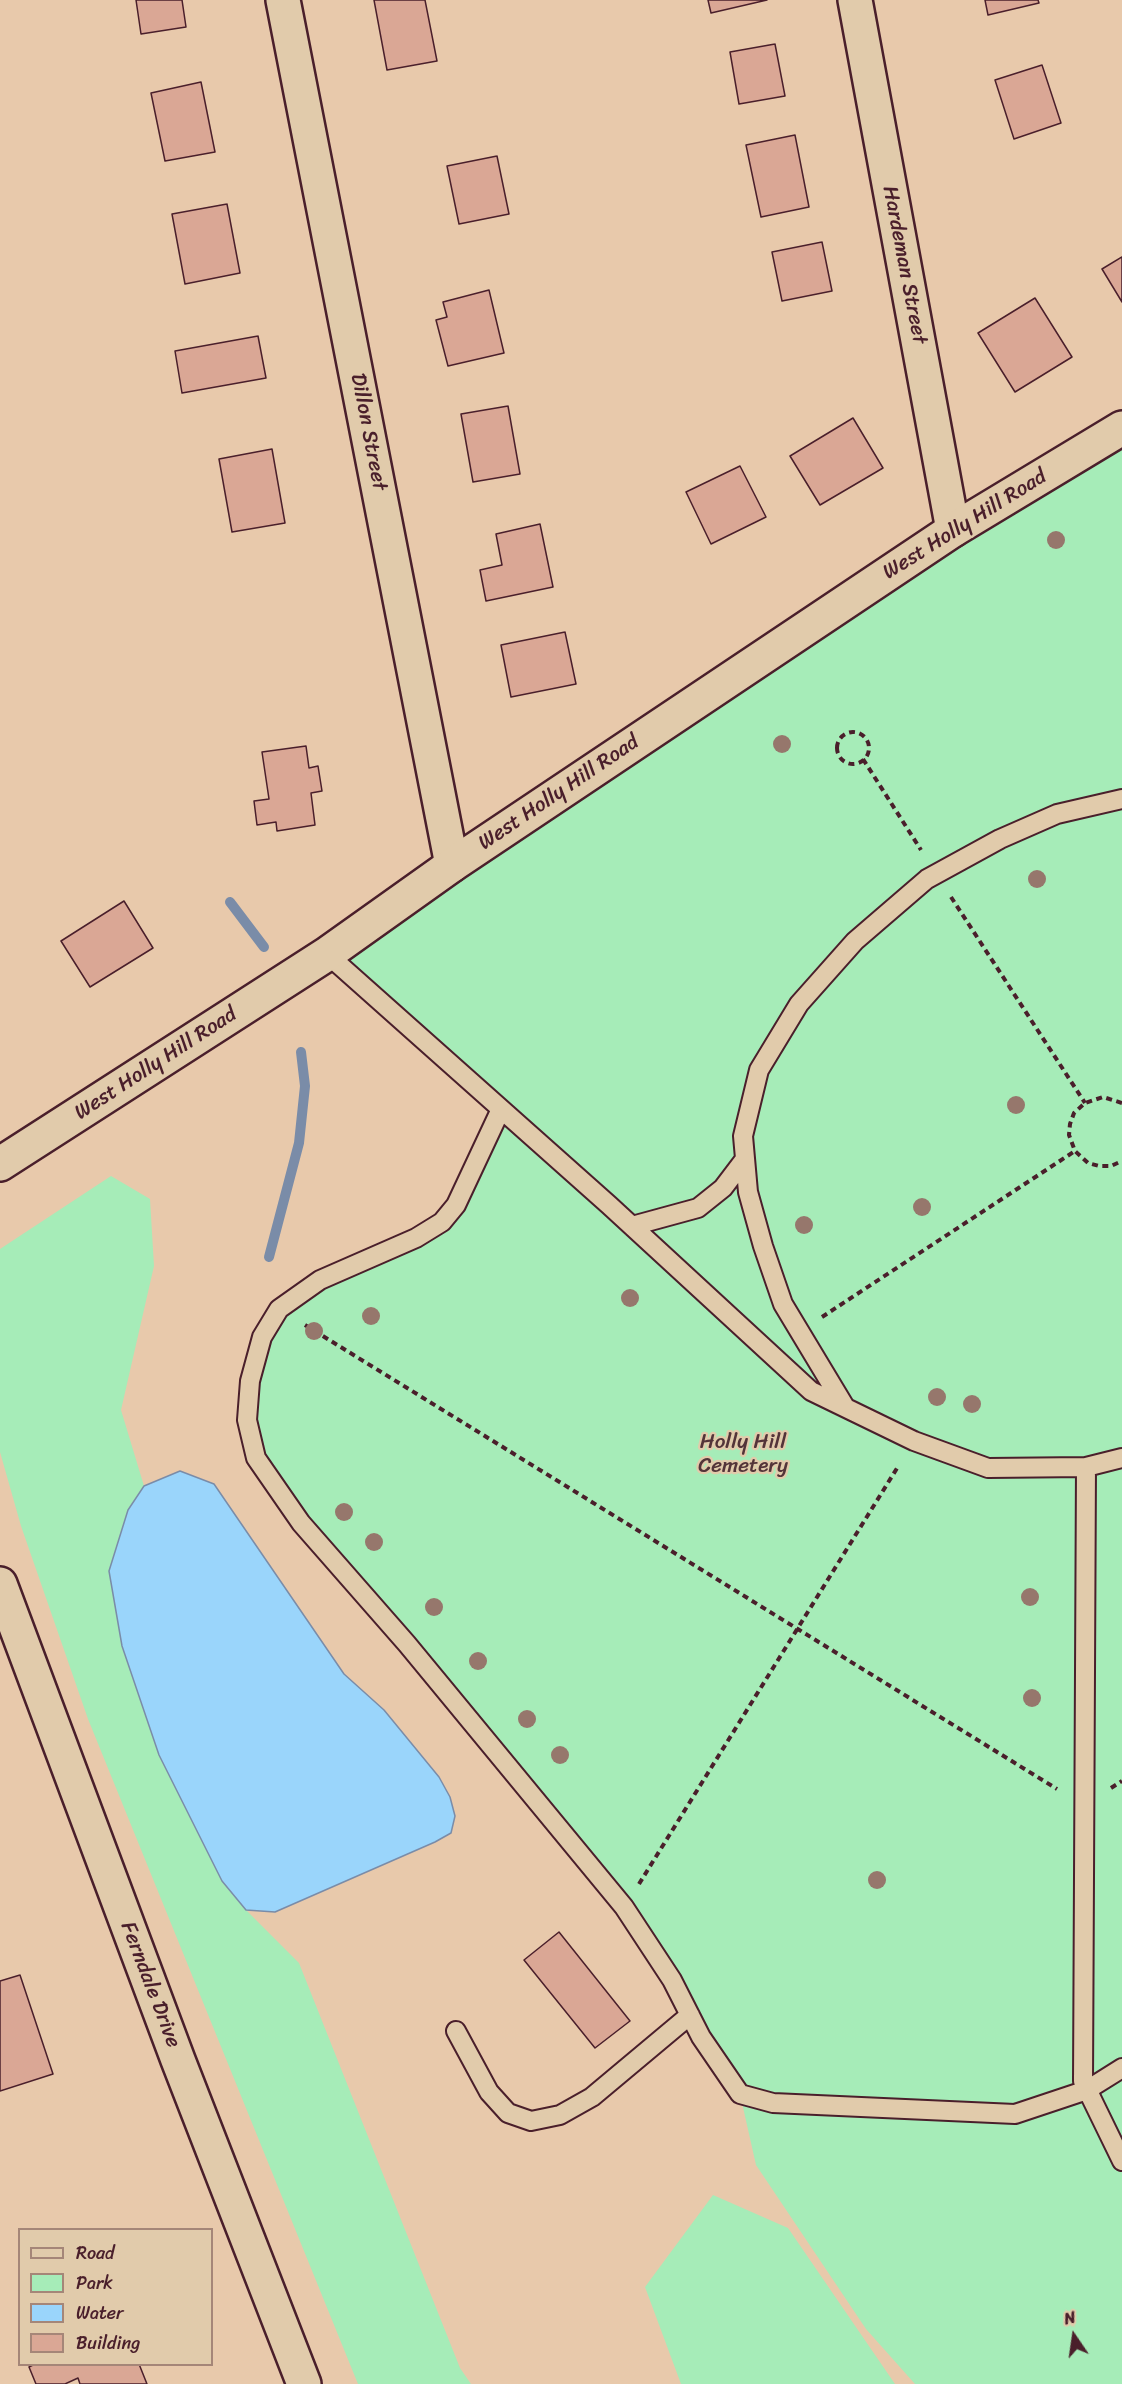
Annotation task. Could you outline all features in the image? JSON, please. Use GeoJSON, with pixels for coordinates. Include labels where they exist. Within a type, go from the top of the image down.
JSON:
{"type":"FeatureCollection","features":[{"type":"Feature","properties":{"kind":"street","name":"Dillon Street"},"geometry":{"type":"LineString","coordinates":[[283,0],[452,865]]}},
{"type":"Feature","properties":{"kind":"street","name":"Hardeman Street"},"geometry":{"type":"LineString","coordinates":[[855,0],[953,530]]}},
{"type":"Feature","properties":{"kind":"street","name":"West Holly Hill Road"},"geometry":{"type":"LineString","coordinates":[[0,1164],[327,954],[452,865],[953,530],[1122,428]]}},
{"type":"Feature","properties":{"kind":"street","name":"Ferndale Drive"},"geometry":{"type":"LineString","coordinates":[[0,1584],[182,2071],[304,2384]]}},
{"type":"Feature","properties":{"kind":"lane"},"geometry":{"type":"LineString","coordinates":[[845,1407],[783,1304],[748,1192],[743,1137],[759,1070],[799,1004],[855,941],[936,874],[1000,839],[1057,814],[1114,801],[1122,790]]}},
{"type":"Feature","properties":{"kind":"lane"},"geometry":{"type":"LineString","coordinates":[[327,954],[632,1226],[810,1390],[914,1441],[988,1468],[1086,1467],[1122,1458]]}},
{"type":"Feature","properties":{"kind":"lane"},"geometry":{"type":"LineString","coordinates":[[501,1109],[456,1205],[442,1222],[416,1238],[320,1280],[279,1309],[262,1337],[250,1381],[247,1420],[256,1458],[301,1523],[407,1644],[624,1907],[672,1980],[701,2037],[740,2094],[773,2103],[1015,2114],[1087,2090],[1122,2068]]}},
{"type":"Feature","properties":{"kind":"lane"},"geometry":{"type":"LineString","coordinates":[[632,1226],[698,1208],[723,1188],[745,1159]]}},
{"type":"Feature","properties":{"kind":"lane"},"geometry":{"type":"LineString","coordinates":[[1086,1467],[1083,2081],[1122,2162]]}},
{"type":"Feature","properties":{"kind":"lane"},"geometry":{"type":"LineString","coordinates":[[456,2031],[489,2092],[508,2113],[531,2121],[560,2115],[592,2097],[690,2015]]}},
{"type":"Feature","properties":{"kind":"path"},"geometry":{"type":"LineString","coordinates":[[851,732],[861,734],[869,747],[863,759],[851,764],[842,760],[837,746],[841,737],[851,732]]}},
{"type":"Feature","properties":{"kind":"path"},"geometry":{"type":"LineString","coordinates":[[863,759],[1085,1103]]}},
{"type":"Feature","properties":{"kind":"path"},"geometry":{"type":"LineString","coordinates":[[1122,1102],[1103,1097],[1085,1103],[1074,1113],[1069,1136],[1075,1151],[1088,1163],[1111,1166],[1122,1162]]}},
{"type":"Feature","properties":{"kind":"path"},"geometry":{"type":"LineString","coordinates":[[799,1332],[1075,1151]]}},
{"type":"Feature","properties":{"kind":"path"},"geometry":{"type":"LineString","coordinates":[[279,1309],[1084,1806]]}},
{"type":"Feature","properties":{"kind":"path"},"geometry":{"type":"LineString","coordinates":[[624,1907],[914,1441]]}},
{"type":"Feature","properties":{"kind":"green space","name":"Holly Hill Cemetery"},"geometry":{"type":"Polygon","coordinates":[[[1122,428],[1122,2384],[915,2384],[866,2329],[756,2165],[740,2094],[672,1980],[256,1458],[250,1381],[279,1309],[442,1222],[501,1109],[327,954],[1122,428]]]}},
{"type":"Feature","properties":{"kind":"green space"},"geometry":{"type":"Polygon","coordinates":[[[111,1176],[150,1199],[154,1266],[121,1410],[144,1486],[128,1510],[122,1646],[159,1755],[222,1881],[246,1910],[299,1963],[460,2368],[471,2384],[358,2384],[88,1719],[21,1526],[0,1452],[0,1249],[111,1176]]]}},
{"type":"Feature","properties":{"kind":"green space"},"geometry":{"type":"Polygon","coordinates":[[[713,2195],[788,2228],[895,2384],[681,2384],[645,2287],[713,2195]]]}},
{"type":"Feature","properties":{"kind":"water"},"geometry":{"type":"Polygon","coordinates":[[[180,1471],[214,1484],[344,1674],[384,1710],[439,1777],[450,1797],[455,1816],[451,1833],[275,1912],[246,1910],[222,1881],[159,1755],[122,1646],[109,1571],[128,1510],[144,1486],[180,1471]]]}},
{"type":"Feature","properties":{"kind":"building"},"geometry":{"type":"Polygon","coordinates":[[[136,0],[182,0],[186,27],[141,34],[136,0]]]}},
{"type":"Feature","properties":{"kind":"building"},"geometry":{"type":"Polygon","coordinates":[[[374,0],[425,0],[437,61],[387,70],[374,0]]]}},
{"type":"Feature","properties":{"kind":"building"},"geometry":{"type":"Polygon","coordinates":[[[708,0],[767,0],[711,13],[708,0]]]}},
{"type":"Feature","properties":{"kind":"building"},"geometry":{"type":"Polygon","coordinates":[[[985,0],[1038,0],[1039,3],[988,15],[985,0]]]}},
{"type":"Feature","properties":{"kind":"building"},"geometry":{"type":"Polygon","coordinates":[[[775,44],[785,96],[739,104],[730,52],[775,44]]]}},
{"type":"Feature","properties":{"kind":"building"},"geometry":{"type":"Polygon","coordinates":[[[1042,65],[1061,123],[1014,139],[995,80],[1042,65]]]}},
{"type":"Feature","properties":{"kind":"building"},"geometry":{"type":"Polygon","coordinates":[[[201,82],[215,152],[165,161],[151,93],[201,82]]]}},
{"type":"Feature","properties":{"kind":"building"},"geometry":{"type":"Polygon","coordinates":[[[795,135],[809,207],[761,217],[746,145],[795,135]]]}},
{"type":"Feature","properties":{"kind":"building"},"geometry":{"type":"Polygon","coordinates":[[[497,156],[509,214],[459,224],[447,166],[497,156]]]}},
{"type":"Feature","properties":{"kind":"building"},"geometry":{"type":"Polygon","coordinates":[[[227,204],[240,273],[185,284],[172,214],[227,204]]]}},
{"type":"Feature","properties":{"kind":"building"},"geometry":{"type":"Polygon","coordinates":[[[822,242],[832,291],[782,301],[772,252],[822,242]]]}},
{"type":"Feature","properties":{"kind":"building"},"geometry":{"type":"Polygon","coordinates":[[[1122,257],[1122,302],[1102,269],[1122,257]]]}},
{"type":"Feature","properties":{"kind":"building"},"geometry":{"type":"Polygon","coordinates":[[[489,290],[504,353],[448,366],[436,320],[447,317],[443,302],[489,290]]]}},
{"type":"Feature","properties":{"kind":"building"},"geometry":{"type":"Polygon","coordinates":[[[1035,298],[1072,357],[1015,392],[978,333],[1035,298]]]}},
{"type":"Feature","properties":{"kind":"building"},"geometry":{"type":"Polygon","coordinates":[[[258,336],[266,378],[182,393],[175,351],[258,336]]]}},
{"type":"Feature","properties":{"kind":"building"},"geometry":{"type":"Polygon","coordinates":[[[508,406],[520,474],[473,482],[461,414],[508,406]]]}},
{"type":"Feature","properties":{"kind":"building"},"geometry":{"type":"Polygon","coordinates":[[[853,418],[883,468],[820,505],[790,456],[853,418]]]}},
{"type":"Feature","properties":{"kind":"building"},"geometry":{"type":"Polygon","coordinates":[[[272,449],[285,523],[232,532],[219,459],[272,449]]]}},
{"type":"Feature","properties":{"kind":"building"},"geometry":{"type":"Polygon","coordinates":[[[740,466],[766,517],[711,544],[686,492],[740,466]]]}},
{"type":"Feature","properties":{"kind":"building"},"geometry":{"type":"Polygon","coordinates":[[[540,524],[553,587],[486,601],[480,570],[502,565],[496,534],[540,524]]]}},
{"type":"Feature","properties":{"kind":"building"},"geometry":{"type":"Polygon","coordinates":[[[565,632],[576,684],[511,697],[501,645],[565,632]]]}},
{"type":"Feature","properties":{"kind":"building"},"geometry":{"type":"Polygon","coordinates":[[[306,746],[309,768],[318,766],[322,791],[311,793],[315,825],[277,831],[276,822],[257,825],[254,801],[269,799],[262,752],[306,746]]]}},
{"type":"Feature","properties":{"kind":"building"},"geometry":{"type":"Polygon","coordinates":[[[124,901],[153,948],[90,987],[61,941],[124,901]]]}},
{"type":"Feature","properties":{"kind":"building"},"geometry":{"type":"Polygon","coordinates":[[[559,1932],[630,2021],[595,2048],[524,1960],[559,1932]]]}},
{"type":"Feature","properties":{"kind":"building"},"geometry":{"type":"Polygon","coordinates":[[[20,1975],[53,2074],[0,2091],[0,1981],[20,1975]]]}},
{"type":"Feature","properties":{"kind":"building"},"geometry":{"type":"Polygon","coordinates":[[[140,2366],[147,2384],[80,2384],[78,2378],[65,2384],[36,2384],[29,2367],[140,2366]]]}},
{"type":"Feature","properties":{"kind":"waterway"},"geometry":{"type":"LineString","coordinates":[[230,902],[264,947]]}},
{"type":"Feature","properties":{"kind":"waterway"},"geometry":{"type":"LineString","coordinates":[[269,1257],[299,1143],[305,1086],[301,1052]]}}]}
